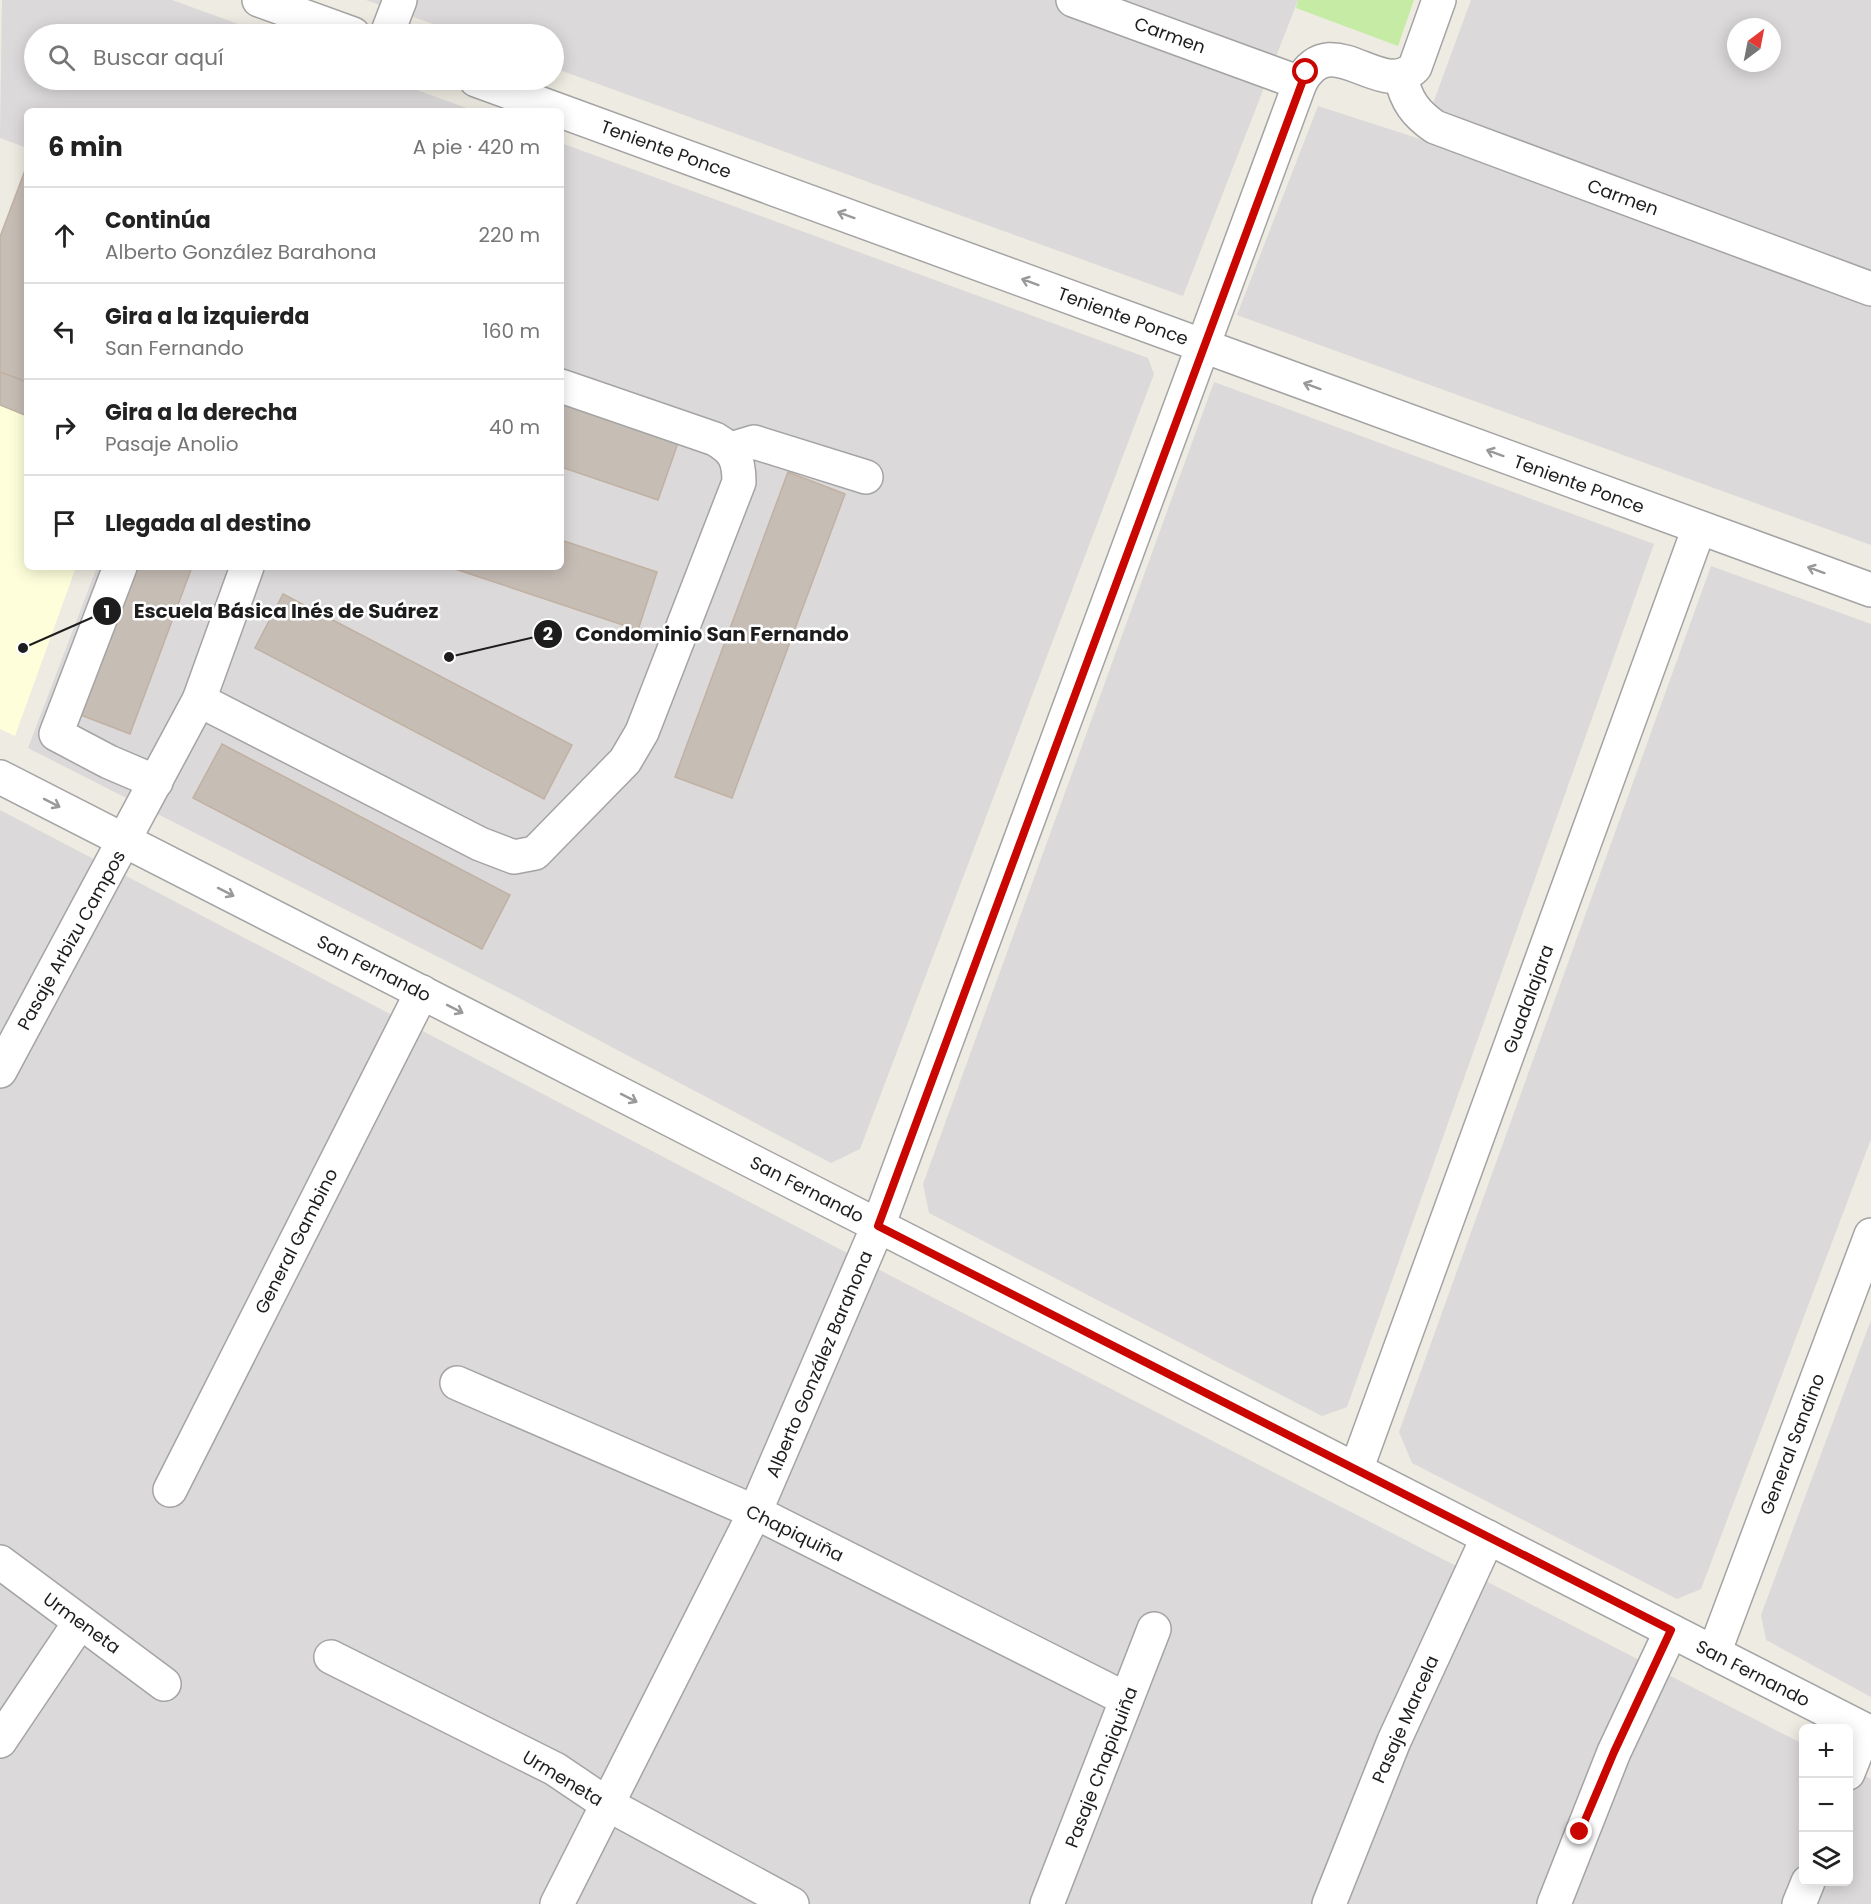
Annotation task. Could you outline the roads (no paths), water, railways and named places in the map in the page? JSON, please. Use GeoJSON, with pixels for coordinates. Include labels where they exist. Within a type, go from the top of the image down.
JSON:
{"type":"FeatureCollection","features":[{"type":"Feature","properties":{"kind":"street"},"geometry":{"type":"LineString","coordinates":[[259,0],[291,6],[331,24]]}},
{"type":"Feature","properties":{"kind":"street"},"geometry":{"type":"LineString","coordinates":[[391,24],[400,0]]}},
{"type":"Feature","properties":{"kind":"street","name":"Carmen"},"geometry":{"type":"LineString","coordinates":[[1073,0],[1300,83]]}},
{"type":"Feature","properties":{"kind":"street"},"geometry":{"type":"LineString","coordinates":[[1401,77],[1415,67],[1438,0]]}},
{"type":"Feature","properties":{"kind":"street","name":"Alberto González Barahona"},"geometry":{"type":"LineString","coordinates":[[557,1904],[755,1512],[878,1226],[1300,83],[1306,72],[1315,64],[1333,60],[1385,76],[1401,77]]}},
{"type":"Feature","properties":{"kind":"street","name":"Carmen"},"geometry":{"type":"LineString","coordinates":[[1401,77],[1404,93],[1411,106],[1436,127],[1871,289]]}},
{"type":"Feature","properties":{"kind":"street","name":"Teniente Ponce"},"geometry":{"type":"LineString","coordinates":[[503,90],[553,108]]}},
{"type":"Feature","properties":{"kind":"street","name":"Teniente Ponce"},"geometry":{"type":"LineString","coordinates":[[564,112],[1871,590]]}},
{"type":"Feature","properties":{"kind":"street"},"geometry":{"type":"LineString","coordinates":[[199,700],[480,844],[514,857],[535,853],[625,761],[642,732],[739,482],[739,464],[731,449],[715,439],[564,387]]}},
{"type":"Feature","properties":{"kind":"street"},"geometry":{"type":"LineString","coordinates":[[731,449],[754,442],[866,477]]}},
{"type":"Feature","properties":{"kind":"street","name":"Guadalajara"},"geometry":{"type":"LineString","coordinates":[[1356,1470],[1699,528]]}},
{"type":"Feature","properties":{"kind":"street"},"geometry":{"type":"LineString","coordinates":[[119,570],[56,735],[109,762],[156,782]]}},
{"type":"Feature","properties":{"kind":"street","name":"Pasaje Arbizu Campos"},"geometry":{"type":"LineString","coordinates":[[0,1071],[199,700],[246,570]]}},
{"type":"Feature","properties":{"kind":"street","name":"San Fernando"},"geometry":{"type":"LineString","coordinates":[[0,777],[1868,1731]]}},
{"type":"Feature","properties":{"kind":"street","name":"General Gambino"},"geometry":{"type":"LineString","coordinates":[[170,1490],[422,992]]}},
{"type":"Feature","properties":{"kind":"street","name":"General Sandino"},"geometry":{"type":"LineString","coordinates":[[1714,1653],[1871,1235]]}},
{"type":"Feature","properties":{"kind":"street","name":"Chapiquiña"},"geometry":{"type":"LineString","coordinates":[[457,1383],[755,1512],[1126,1699]]}},
{"type":"Feature","properties":{"kind":"street","name":"Pasaje Marcela"},"geometry":{"type":"LineString","coordinates":[[1329,1904],[1394,1741],[1488,1537]]}},
{"type":"Feature","properties":{"kind":"street","name":"Urmeneta"},"geometry":{"type":"LineString","coordinates":[[0,1562],[164,1684]]}},
{"type":"Feature","properties":{"kind":"street"},"geometry":{"type":"LineString","coordinates":[[0,1742],[80,1622]]}},
{"type":"Feature","properties":{"kind":"street","name":"Pasaje Chapiquiña"},"geometry":{"type":"LineString","coordinates":[[1047,1904],[1154,1629]]}},
{"type":"Feature","properties":{"kind":"street"},"geometry":{"type":"LineString","coordinates":[[1554,1904],[1614,1752],[1671,1630]]}},
{"type":"Feature","properties":{"kind":"street","name":"Urmeneta"},"geometry":{"type":"LineString","coordinates":[[332,1657],[555,1769],[607,1804],[792,1904]]}},
{"type":"Feature","properties":{"kind":"street"},"geometry":{"type":"LineString","coordinates":[[1853,1762],[1868,1731]]}},
{"type":"Feature","properties":{"kind":"street"},"geometry":{"type":"LineString","coordinates":[[1799,1904],[1806,1886]]}},
{"type":"Feature","properties":{"kind":"place","name":"Escuela Básica Inés de Suárez"},"geometry":{"type":"Point","coordinates":[23,648]}},
{"type":"Feature","properties":{"kind":"place","name":"Condominio San Fernando"},"geometry":{"type":"Point","coordinates":[449,657]}}]}
